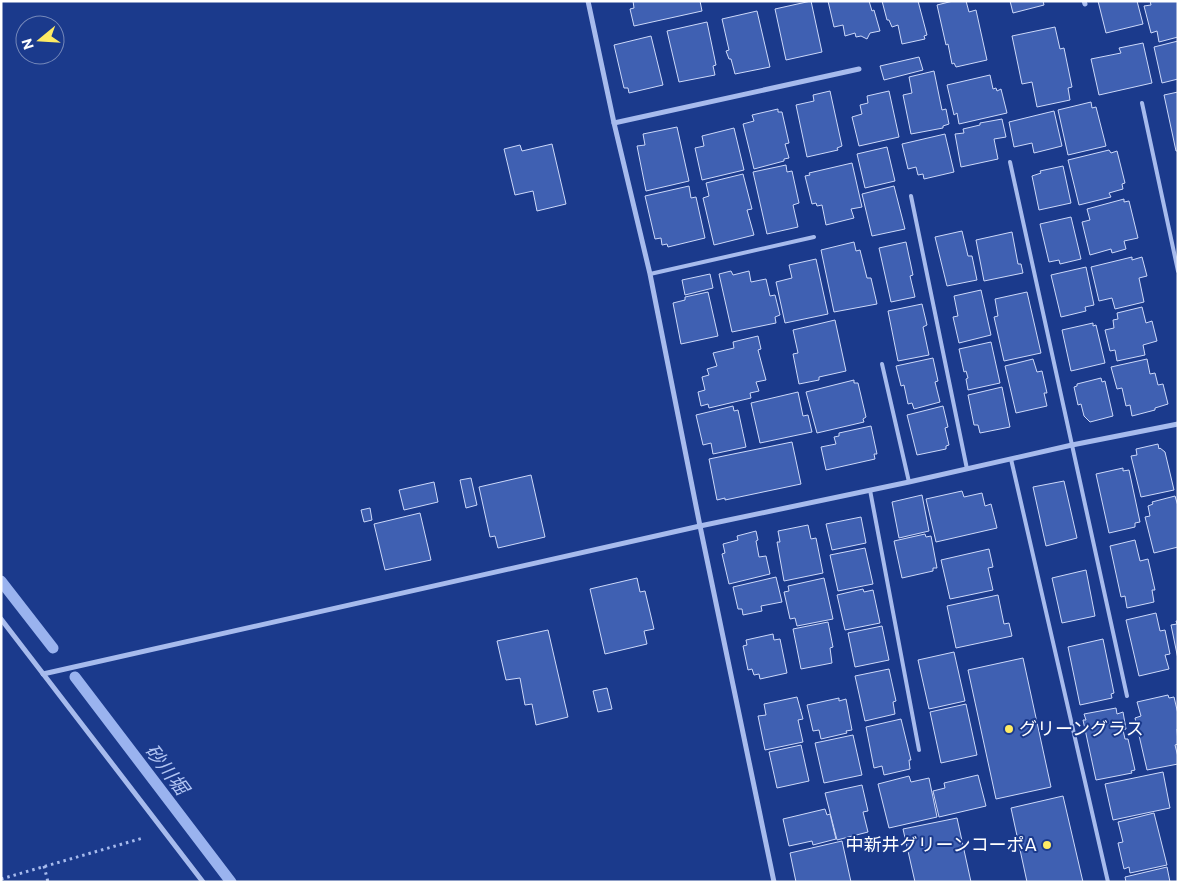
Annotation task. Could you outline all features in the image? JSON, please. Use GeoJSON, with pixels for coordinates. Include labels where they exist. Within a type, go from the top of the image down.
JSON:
{"type":"FeatureCollection","features":[{"type":"Feature","properties":{"kind":"street"},"geometry":{"type":"LineString","coordinates":[[588,1],[614,123],[650,274],[774,882]]}},
{"type":"Feature","properties":{"kind":"street"},"geometry":{"type":"LineString","coordinates":[[614,123],[859,69]]}},
{"type":"Feature","properties":{"kind":"street"},"geometry":{"type":"LineString","coordinates":[[43,674],[700,526],[1072,445],[1178,424]]}},
{"type":"Feature","properties":{"kind":"street"},"geometry":{"type":"LineString","coordinates":[[1,619],[203,882]]}},
{"type":"Feature","properties":{"kind":"lane"},"geometry":{"type":"LineString","coordinates":[[1142,103],[1178,271]]}},
{"type":"Feature","properties":{"kind":"lane"},"geometry":{"type":"LineString","coordinates":[[1010,162],[1127,696]]}},
{"type":"Feature","properties":{"kind":"lane"},"geometry":{"type":"LineString","coordinates":[[912,196],[966,469]]}},
{"type":"Feature","properties":{"kind":"lane"},"geometry":{"type":"LineString","coordinates":[[650,274],[814,237]]}},
{"type":"Feature","properties":{"kind":"lane"},"geometry":{"type":"LineString","coordinates":[[882,364],[909,482]]}},
{"type":"Feature","properties":{"kind":"lane"},"geometry":{"type":"LineString","coordinates":[[1011,459],[1108,882]]}},
{"type":"Feature","properties":{"kind":"lane"},"geometry":{"type":"LineString","coordinates":[[870,490],[919,750]]}},
{"type":"Feature","properties":{"kind":"path"},"geometry":{"type":"LineString","coordinates":[[1,879],[164,832]]}},
{"type":"Feature","properties":{"kind":"path"},"geometry":{"type":"LineString","coordinates":[[44,866],[48,882]]}},
{"type":"Feature","properties":{"kind":"building"},"geometry":{"type":"Polygon","coordinates":[[[633,1],[700,1],[702,11],[634,26],[630,9],[634,8],[633,1]]]}},
{"type":"Feature","properties":{"kind":"building"},"geometry":{"type":"Polygon","coordinates":[[[811,1],[822,52],[786,60],[775,9],[811,1]]]}},
{"type":"Feature","properties":{"kind":"building"},"geometry":{"type":"Polygon","coordinates":[[[828,1],[869,1],[872,11],[874,10],[880,31],[870,33],[867,39],[861,36],[856,37],[855,33],[845,36],[843,25],[834,27],[828,1]]]}},
{"type":"Feature","properties":{"kind":"building"},"geometry":{"type":"Polygon","coordinates":[[[882,1],[918,1],[927,35],[924,36],[925,39],[902,44],[898,25],[892,27],[889,20],[887,20],[882,1]]]}},
{"type":"Feature","properties":{"kind":"building"},"geometry":{"type":"Polygon","coordinates":[[[953,1],[966,1],[969,12],[976,10],[987,60],[956,67],[954,63],[952,64],[937,5],[953,1]]]}},
{"type":"Feature","properties":{"kind":"building"},"geometry":{"type":"Polygon","coordinates":[[[1010,1],[1043,1],[1044,5],[1013,13],[1010,1]]]}},
{"type":"Feature","properties":{"kind":"building"},"geometry":{"type":"Polygon","coordinates":[[[1098,1],[1137,1],[1143,24],[1106,33],[1098,1]]]}},
{"type":"Feature","properties":{"kind":"building"},"geometry":{"type":"Polygon","coordinates":[[[1150,1],[1178,1],[1178,37],[1159,42],[1157,31],[1151,33],[1144,6],[1151,5],[1150,1]]]}},
{"type":"Feature","properties":{"kind":"building"},"geometry":{"type":"Polygon","coordinates":[[[757,11],[770,67],[735,74],[731,59],[729,59],[726,51],[729,50],[722,19],[757,11]]]}},
{"type":"Feature","properties":{"kind":"building"},"geometry":{"type":"Polygon","coordinates":[[[707,22],[716,65],[713,66],[715,75],[679,82],[667,31],[707,22]]]}},
{"type":"Feature","properties":{"kind":"building"},"geometry":{"type":"Polygon","coordinates":[[[1055,27],[1060,49],[1064,48],[1072,87],[1068,88],[1070,100],[1037,107],[1032,82],[1022,84],[1012,36],[1055,27]]]}},
{"type":"Feature","properties":{"kind":"building"},"geometry":{"type":"Polygon","coordinates":[[[651,36],[663,85],[629,93],[628,88],[624,88],[614,45],[651,36]]]}},
{"type":"Feature","properties":{"kind":"building"},"geometry":{"type":"Polygon","coordinates":[[[1178,41],[1178,79],[1162,83],[1154,47],[1178,41]]]}},
{"type":"Feature","properties":{"kind":"building"},"geometry":{"type":"Polygon","coordinates":[[[1143,43],[1152,83],[1099,95],[1091,59],[1121,53],[1119,48],[1143,43]]]}},
{"type":"Feature","properties":{"kind":"building"},"geometry":{"type":"Polygon","coordinates":[[[919,57],[923,70],[884,80],[880,66],[919,57]]]}},
{"type":"Feature","properties":{"kind":"building"},"geometry":{"type":"Polygon","coordinates":[[[934,71],[942,110],[946,109],[949,124],[943,126],[943,128],[911,134],[903,95],[912,93],[909,77],[934,71]]]}},
{"type":"Feature","properties":{"kind":"building"},"geometry":{"type":"Polygon","coordinates":[[[990,75],[993,89],[996,88],[997,91],[1001,89],[1007,113],[959,124],[957,113],[954,115],[947,85],[990,75]]]}},
{"type":"Feature","properties":{"kind":"building"},"geometry":{"type":"Polygon","coordinates":[[[830,91],[842,146],[837,148],[838,150],[807,157],[796,105],[814,101],[813,95],[830,91]]]}},
{"type":"Feature","properties":{"kind":"building"},"geometry":{"type":"Polygon","coordinates":[[[889,91],[899,137],[859,146],[852,117],[862,114],[860,105],[868,103],[867,96],[889,91]]]}},
{"type":"Feature","properties":{"kind":"building"},"geometry":{"type":"Polygon","coordinates":[[[1178,92],[1178,151],[1176,151],[1164,95],[1178,92]]]}},
{"type":"Feature","properties":{"kind":"building"},"geometry":{"type":"Polygon","coordinates":[[[1091,102],[1092,108],[1096,107],[1106,146],[1068,155],[1058,110],[1091,102]]]}},
{"type":"Feature","properties":{"kind":"building"},"geometry":{"type":"Polygon","coordinates":[[[778,109],[778,112],[782,112],[789,143],[785,144],[789,158],[754,169],[743,124],[754,121],[752,115],[778,109]]]}},
{"type":"Feature","properties":{"kind":"building"},"geometry":{"type":"Polygon","coordinates":[[[1054,111],[1062,146],[1034,153],[1032,143],[1014,147],[1009,122],[1054,111]]]}},
{"type":"Feature","properties":{"kind":"building"},"geometry":{"type":"Polygon","coordinates":[[[1002,119],[1006,137],[994,139],[998,159],[961,167],[955,134],[964,133],[963,129],[980,125],[980,123],[1002,119]]]}},
{"type":"Feature","properties":{"kind":"building"},"geometry":{"type":"Polygon","coordinates":[[[677,127],[689,181],[646,191],[637,146],[645,145],[643,134],[677,127]]]}},
{"type":"Feature","properties":{"kind":"building"},"geometry":{"type":"Polygon","coordinates":[[[734,128],[744,170],[702,180],[695,148],[704,146],[702,136],[734,128]]]}},
{"type":"Feature","properties":{"kind":"building"},"geometry":{"type":"Polygon","coordinates":[[[945,134],[954,172],[924,179],[923,174],[918,175],[916,167],[908,169],[902,144],[945,134]]]}},
{"type":"Feature","properties":{"kind":"building"},"geometry":{"type":"Polygon","coordinates":[[[552,144],[566,204],[537,211],[533,191],[515,195],[504,149],[520,145],[522,151],[552,144]]]}},
{"type":"Feature","properties":{"kind":"building"},"geometry":{"type":"Polygon","coordinates":[[[887,147],[895,181],[865,188],[857,154],[887,147]]]}},
{"type":"Feature","properties":{"kind":"building"},"geometry":{"type":"Polygon","coordinates":[[[1109,150],[1111,153],[1117,151],[1125,183],[1122,184],[1123,189],[1109,193],[1111,197],[1079,205],[1068,160],[1109,150]]]}},
{"type":"Feature","properties":{"kind":"building"},"geometry":{"type":"Polygon","coordinates":[[[852,163],[862,207],[851,209],[854,218],[826,225],[822,205],[812,204],[805,176],[810,175],[809,173],[852,163]]]}},
{"type":"Feature","properties":{"kind":"building"},"geometry":{"type":"Polygon","coordinates":[[[786,165],[787,172],[792,171],[799,203],[793,205],[798,227],[767,234],[753,172],[786,165]]]}},
{"type":"Feature","properties":{"kind":"building"},"geometry":{"type":"Polygon","coordinates":[[[1063,166],[1071,203],[1039,210],[1032,176],[1041,173],[1040,171],[1063,166]]]}},
{"type":"Feature","properties":{"kind":"building"},"geometry":{"type":"Polygon","coordinates":[[[743,174],[752,209],[747,210],[754,235],[714,245],[703,198],[709,196],[706,183],[743,174]]]}},
{"type":"Feature","properties":{"kind":"building"},"geometry":{"type":"Polygon","coordinates":[[[689,186],[691,198],[696,197],[705,238],[668,247],[667,244],[662,245],[661,238],[655,239],[645,196],[689,186]]]}},
{"type":"Feature","properties":{"kind":"building"},"geometry":{"type":"Polygon","coordinates":[[[894,186],[905,229],[872,236],[862,194],[894,186]]]}},
{"type":"Feature","properties":{"kind":"building"},"geometry":{"type":"Polygon","coordinates":[[[1124,199],[1124,202],[1129,201],[1138,238],[1124,241],[1126,249],[1112,253],[1111,249],[1090,255],[1082,222],[1090,220],[1087,209],[1124,199]]]}},
{"type":"Feature","properties":{"kind":"building"},"geometry":{"type":"Polygon","coordinates":[[[1071,217],[1081,259],[1060,264],[1059,260],[1049,262],[1040,224],[1071,217]]]}},
{"type":"Feature","properties":{"kind":"building"},"geometry":{"type":"Polygon","coordinates":[[[962,231],[968,256],[972,256],[977,280],[947,286],[935,237],[962,231]]]}},
{"type":"Feature","properties":{"kind":"building"},"geometry":{"type":"Polygon","coordinates":[[[1012,232],[1018,264],[1021,264],[1023,273],[984,281],[976,240],[1012,232]]]}},
{"type":"Feature","properties":{"kind":"building"},"geometry":{"type":"Polygon","coordinates":[[[854,242],[856,251],[860,250],[867,278],[871,278],[877,304],[834,312],[821,250],[854,242]]]}},
{"type":"Feature","properties":{"kind":"building"},"geometry":{"type":"Polygon","coordinates":[[[906,242],[913,275],[910,276],[915,297],[891,302],[879,248],[906,242]]]}},
{"type":"Feature","properties":{"kind":"building"},"geometry":{"type":"Polygon","coordinates":[[[1132,257],[1132,260],[1142,257],[1147,276],[1139,278],[1144,302],[1115,309],[1112,298],[1099,301],[1091,267],[1132,257]]]}},
{"type":"Feature","properties":{"kind":"building"},"geometry":{"type":"Polygon","coordinates":[[[816,259],[828,314],[785,323],[776,282],[792,278],[789,265],[816,259]]]}},
{"type":"Feature","properties":{"kind":"building"},"geometry":{"type":"Polygon","coordinates":[[[1086,267],[1094,305],[1085,307],[1086,311],[1061,317],[1051,275],[1086,267]]]}},
{"type":"Feature","properties":{"kind":"building"},"geometry":{"type":"Polygon","coordinates":[[[731,271],[733,275],[749,271],[751,282],[766,279],[770,296],[775,295],[780,315],[775,317],[776,323],[732,332],[719,274],[731,271]]]}},
{"type":"Feature","properties":{"kind":"building"},"geometry":{"type":"Polygon","coordinates":[[[710,274],[713,288],[685,295],[682,280],[710,274]]]}},
{"type":"Feature","properties":{"kind":"building"},"geometry":{"type":"Polygon","coordinates":[[[981,290],[991,335],[959,343],[953,317],[958,316],[954,296],[981,290]]]}},
{"type":"Feature","properties":{"kind":"building"},"geometry":{"type":"Polygon","coordinates":[[[708,292],[718,336],[681,344],[673,303],[685,300],[685,297],[708,292]]]}},
{"type":"Feature","properties":{"kind":"building"},"geometry":{"type":"Polygon","coordinates":[[[1027,292],[1041,353],[1004,361],[994,317],[998,316],[995,299],[1027,292]]]}},
{"type":"Feature","properties":{"kind":"building"},"geometry":{"type":"Polygon","coordinates":[[[922,304],[927,325],[923,327],[929,355],[898,361],[888,311],[922,304]]]}},
{"type":"Feature","properties":{"kind":"building"},"geometry":{"type":"Polygon","coordinates":[[[1142,307],[1146,323],[1152,321],[1157,341],[1143,345],[1145,355],[1117,361],[1115,350],[1110,351],[1105,330],[1114,328],[1113,320],[1118,319],[1117,313],[1142,307]]]}},
{"type":"Feature","properties":{"kind":"building"},"geometry":{"type":"Polygon","coordinates":[[[835,320],[846,371],[799,384],[793,354],[798,353],[793,330],[835,320]]]}},
{"type":"Feature","properties":{"kind":"building"},"geometry":{"type":"Polygon","coordinates":[[[1093,323],[1093,326],[1096,325],[1105,363],[1071,371],[1062,330],[1093,323]]]}},
{"type":"Feature","properties":{"kind":"building"},"geometry":{"type":"Polygon","coordinates":[[[758,336],[761,349],[758,350],[766,380],[756,382],[759,391],[750,393],[751,398],[709,408],[708,404],[701,406],[698,392],[705,390],[702,377],[709,375],[707,369],[717,366],[713,353],[734,348],[733,342],[758,336]]]}},
{"type":"Feature","properties":{"kind":"building"},"geometry":{"type":"Polygon","coordinates":[[[991,342],[1000,383],[968,390],[966,379],[968,378],[966,371],[964,372],[959,349],[991,342]]]}},
{"type":"Feature","properties":{"kind":"building"},"geometry":{"type":"Polygon","coordinates":[[[933,358],[938,381],[935,382],[940,402],[914,409],[912,403],[908,404],[904,385],[901,386],[896,366],[933,358]]]}},
{"type":"Feature","properties":{"kind":"building"},"geometry":{"type":"Polygon","coordinates":[[[1033,359],[1037,372],[1042,371],[1047,393],[1044,393],[1047,406],[1016,413],[1005,366],[1033,359]]]}},
{"type":"Feature","properties":{"kind":"building"},"geometry":{"type":"Polygon","coordinates":[[[1147,359],[1150,374],[1155,373],[1158,385],[1163,384],[1168,404],[1155,408],[1155,410],[1132,416],[1130,405],[1126,406],[1122,388],[1117,389],[1111,367],[1147,359]]]}},
{"type":"Feature","properties":{"kind":"building"},"geometry":{"type":"Polygon","coordinates":[[[1101,378],[1102,382],[1105,381],[1113,416],[1090,422],[1084,416],[1081,404],[1078,405],[1074,387],[1077,384],[1101,378]]]}},
{"type":"Feature","properties":{"kind":"building"},"geometry":{"type":"Polygon","coordinates":[[[854,380],[854,383],[858,383],[866,417],[863,419],[864,422],[817,433],[806,392],[854,380]]]}},
{"type":"Feature","properties":{"kind":"building"},"geometry":{"type":"Polygon","coordinates":[[[1002,387],[1010,427],[980,433],[978,425],[974,425],[968,395],[1002,387]]]}},
{"type":"Feature","properties":{"kind":"building"},"geometry":{"type":"Polygon","coordinates":[[[798,392],[803,416],[808,415],[812,432],[760,443],[751,403],[798,392]]]}},
{"type":"Feature","properties":{"kind":"building"},"geometry":{"type":"Polygon","coordinates":[[[733,406],[734,411],[738,410],[746,447],[713,454],[711,443],[703,445],[696,415],[733,406]]]}},
{"type":"Feature","properties":{"kind":"building"},"geometry":{"type":"Polygon","coordinates":[[[943,406],[948,427],[945,428],[949,445],[946,446],[946,449],[917,455],[907,415],[943,406]]]}},
{"type":"Feature","properties":{"kind":"building"},"geometry":{"type":"Polygon","coordinates":[[[871,426],[877,454],[874,454],[875,459],[826,470],[821,447],[836,444],[834,437],[839,436],[839,433],[871,426]]]}},
{"type":"Feature","properties":{"kind":"building"},"geometry":{"type":"Polygon","coordinates":[[[792,442],[801,484],[717,500],[709,459],[792,442]]]}},
{"type":"Feature","properties":{"kind":"building"},"geometry":{"type":"Polygon","coordinates":[[[1158,444],[1159,449],[1165,452],[1174,490],[1141,497],[1131,456],[1137,455],[1136,449],[1158,444]]]}},
{"type":"Feature","properties":{"kind":"building"},"geometry":{"type":"Polygon","coordinates":[[[1123,468],[1123,471],[1129,470],[1140,522],[1135,523],[1135,527],[1109,533],[1096,474],[1123,468]]]}},
{"type":"Feature","properties":{"kind":"building"},"geometry":{"type":"Polygon","coordinates":[[[531,475],[545,537],[498,548],[495,536],[490,537],[479,487],[531,475]]]}},
{"type":"Feature","properties":{"kind":"building"},"geometry":{"type":"Polygon","coordinates":[[[471,478],[477,505],[466,508],[460,480],[471,478]]]}},
{"type":"Feature","properties":{"kind":"building"},"geometry":{"type":"Polygon","coordinates":[[[1064,481],[1077,538],[1046,546],[1033,487],[1064,481]]]}},
{"type":"Feature","properties":{"kind":"building"},"geometry":{"type":"Polygon","coordinates":[[[434,482],[438,502],[404,510],[399,490],[434,482]]]}},
{"type":"Feature","properties":{"kind":"building"},"geometry":{"type":"Polygon","coordinates":[[[962,491],[964,497],[982,493],[985,506],[991,504],[997,528],[936,542],[926,499],[962,491]]]}},
{"type":"Feature","properties":{"kind":"building"},"geometry":{"type":"Polygon","coordinates":[[[922,495],[929,531],[899,538],[892,502],[922,495]]]}},
{"type":"Feature","properties":{"kind":"building"},"geometry":{"type":"Polygon","coordinates":[[[1175,496],[1178,506],[1178,547],[1154,553],[1145,517],[1150,516],[1148,506],[1153,504],[1152,502],[1175,496]]]}},
{"type":"Feature","properties":{"kind":"building"},"geometry":{"type":"Polygon","coordinates":[[[370,508],[372,520],[364,522],[361,510],[370,508]]]}},
{"type":"Feature","properties":{"kind":"building"},"geometry":{"type":"Polygon","coordinates":[[[420,513],[431,560],[385,570],[374,524],[420,513]]]}},
{"type":"Feature","properties":{"kind":"building"},"geometry":{"type":"Polygon","coordinates":[[[861,517],[866,543],[832,550],[826,524],[861,517]]]}},
{"type":"Feature","properties":{"kind":"building"},"geometry":{"type":"Polygon","coordinates":[[[808,525],[811,539],[816,538],[823,573],[784,581],[777,542],[780,542],[778,531],[808,525]]]}},
{"type":"Feature","properties":{"kind":"building"},"geometry":{"type":"Polygon","coordinates":[[[756,531],[759,557],[766,556],[770,574],[729,584],[722,554],[725,553],[723,544],[738,540],[737,536],[756,531]]]}},
{"type":"Feature","properties":{"kind":"building"},"geometry":{"type":"Polygon","coordinates":[[[925,534],[926,537],[931,536],[937,568],[933,568],[933,571],[902,578],[894,541],[925,534]]]}},
{"type":"Feature","properties":{"kind":"building"},"geometry":{"type":"Polygon","coordinates":[[[1135,540],[1140,561],[1148,559],[1155,590],[1152,590],[1154,602],[1127,608],[1125,596],[1121,597],[1110,546],[1135,540]]]}},
{"type":"Feature","properties":{"kind":"building"},"geometry":{"type":"Polygon","coordinates":[[[865,548],[873,584],[838,591],[830,555],[865,548]]]}},
{"type":"Feature","properties":{"kind":"building"},"geometry":{"type":"Polygon","coordinates":[[[989,549],[993,567],[988,568],[993,590],[950,599],[941,560],[989,549]]]}},
{"type":"Feature","properties":{"kind":"building"},"geometry":{"type":"Polygon","coordinates":[[[1086,570],[1095,616],[1062,623],[1052,578],[1086,570]]]}},
{"type":"Feature","properties":{"kind":"building"},"geometry":{"type":"Polygon","coordinates":[[[776,577],[782,602],[761,606],[762,611],[743,615],[742,609],[738,609],[733,587],[776,577]]]}},
{"type":"Feature","properties":{"kind":"building"},"geometry":{"type":"Polygon","coordinates":[[[637,578],[640,592],[645,591],[654,629],[644,631],[647,644],[605,654],[590,589],[637,578]]]}},
{"type":"Feature","properties":{"kind":"building"},"geometry":{"type":"Polygon","coordinates":[[[824,578],[833,619],[797,626],[795,618],[790,619],[784,592],[789,591],[788,586],[824,578]]]}},
{"type":"Feature","properties":{"kind":"building"},"geometry":{"type":"Polygon","coordinates":[[[863,589],[864,592],[873,590],[880,623],[845,630],[837,595],[863,589]]]}},
{"type":"Feature","properties":{"kind":"building"},"geometry":{"type":"Polygon","coordinates":[[[998,595],[1004,624],[1009,623],[1012,636],[956,648],[947,606],[998,595]]]}},
{"type":"Feature","properties":{"kind":"building"},"geometry":{"type":"Polygon","coordinates":[[[1156,613],[1160,631],[1165,630],[1170,654],[1165,655],[1169,669],[1139,676],[1126,620],[1156,613]]]}},
{"type":"Feature","properties":{"kind":"building"},"geometry":{"type":"Polygon","coordinates":[[[1176,621],[1178,621],[1178,659],[1171,625],[1177,624],[1176,621]]]}},
{"type":"Feature","properties":{"kind":"building"},"geometry":{"type":"Polygon","coordinates":[[[828,622],[833,647],[830,648],[832,663],[801,669],[793,629],[828,622]]]}},
{"type":"Feature","properties":{"kind":"building"},"geometry":{"type":"Polygon","coordinates":[[[882,626],[889,660],[855,667],[848,633],[882,626]]]}},
{"type":"Feature","properties":{"kind":"building"},"geometry":{"type":"Polygon","coordinates":[[[548,630],[568,717],[536,725],[532,704],[525,705],[520,678],[506,680],[497,641],[548,630]]]}},
{"type":"Feature","properties":{"kind":"building"},"geometry":{"type":"Polygon","coordinates":[[[773,634],[774,640],[780,639],[787,673],[760,679],[759,674],[754,675],[752,669],[748,670],[743,646],[747,645],[746,640],[773,634]]]}},
{"type":"Feature","properties":{"kind":"building"},"geometry":{"type":"Polygon","coordinates":[[[1103,639],[1114,693],[1111,694],[1112,698],[1080,705],[1068,647],[1103,639]]]}},
{"type":"Feature","properties":{"kind":"building"},"geometry":{"type":"Polygon","coordinates":[[[954,652],[965,701],[929,709],[918,660],[954,652]]]}},
{"type":"Feature","properties":{"kind":"building","name":"グリーングラス"},"geometry":{"type":"Polygon","coordinates":[[[1023,658],[1051,787],[996,799],[968,670],[1023,658]]]}},
{"type":"Feature","properties":{"kind":"building"},"geometry":{"type":"Polygon","coordinates":[[[889,669],[896,701],[893,702],[895,714],[865,721],[855,676],[889,669]]]}},
{"type":"Feature","properties":{"kind":"building"},"geometry":{"type":"Polygon","coordinates":[[[607,688],[612,709],[598,712],[593,691],[607,688]]]}},
{"type":"Feature","properties":{"kind":"building"},"geometry":{"type":"Polygon","coordinates":[[[1168,695],[1169,698],[1174,697],[1178,714],[1178,744],[1175,745],[1178,764],[1147,770],[1135,718],[1141,716],[1137,702],[1168,695]]]}},
{"type":"Feature","properties":{"kind":"building"},"geometry":{"type":"Polygon","coordinates":[[[797,697],[803,719],[798,720],[803,742],[765,750],[758,716],[766,715],[764,704],[797,697]]]}},
{"type":"Feature","properties":{"kind":"building"},"geometry":{"type":"Polygon","coordinates":[[[839,698],[839,701],[846,699],[852,730],[821,739],[819,730],[813,731],[807,705],[839,698]]]}},
{"type":"Feature","properties":{"kind":"building"},"geometry":{"type":"Polygon","coordinates":[[[966,704],[977,755],[941,763],[930,712],[966,704]]]}},
{"type":"Feature","properties":{"kind":"building"},"geometry":{"type":"Polygon","coordinates":[[[1116,708],[1117,714],[1123,712],[1126,729],[1123,730],[1125,739],[1128,739],[1135,770],[1131,771],[1132,773],[1096,780],[1083,720],[1086,720],[1084,714],[1116,708]]]}},
{"type":"Feature","properties":{"kind":"building"},"geometry":{"type":"Polygon","coordinates":[[[901,719],[911,760],[909,760],[910,769],[884,775],[882,766],[874,768],[866,727],[901,719]]]}},
{"type":"Feature","properties":{"kind":"building"},"geometry":{"type":"Polygon","coordinates":[[[853,735],[862,775],[824,783],[815,743],[853,735]]]}},
{"type":"Feature","properties":{"kind":"building"},"geometry":{"type":"Polygon","coordinates":[[[801,745],[809,781],[777,788],[769,752],[801,745]]]}},
{"type":"Feature","properties":{"kind":"building"},"geometry":{"type":"Polygon","coordinates":[[[1163,772],[1170,808],[1113,820],[1105,784],[1163,772]]]}},
{"type":"Feature","properties":{"kind":"building"},"geometry":{"type":"Polygon","coordinates":[[[978,775],[986,806],[939,817],[933,791],[945,788],[944,783],[978,775]]]}},
{"type":"Feature","properties":{"kind":"building"},"geometry":{"type":"Polygon","coordinates":[[[909,776],[911,782],[929,778],[937,817],[889,828],[878,784],[909,776]]]}},
{"type":"Feature","properties":{"kind":"building"},"geometry":{"type":"Polygon","coordinates":[[[862,785],[868,811],[863,812],[868,832],[837,840],[825,793],[862,785]]]}},
{"type":"Feature","properties":{"kind":"building","name":"中新井グリーンコーポA"},"geometry":{"type":"Polygon","coordinates":[[[1063,796],[1083,882],[1027,882],[1011,808],[1063,796]]]}},
{"type":"Feature","properties":{"kind":"building"},"geometry":{"type":"Polygon","coordinates":[[[825,809],[827,815],[830,814],[836,839],[813,845],[812,841],[789,846],[783,819],[825,809]]]}},
{"type":"Feature","properties":{"kind":"building"},"geometry":{"type":"Polygon","coordinates":[[[1154,813],[1167,865],[1130,873],[1129,867],[1124,869],[1118,843],[1123,842],[1118,822],[1154,813]]]}},
{"type":"Feature","properties":{"kind":"building"},"geometry":{"type":"Polygon","coordinates":[[[957,818],[971,882],[915,882],[903,829],[957,818]]]}},
{"type":"Feature","properties":{"kind":"building"},"geometry":{"type":"Polygon","coordinates":[[[842,841],[851,882],[796,882],[790,853],[842,841]]]}},
{"type":"Feature","properties":{"kind":"building"},"geometry":{"type":"Polygon","coordinates":[[[1167,867],[1170,882],[1126,882],[1125,877],[1167,867]]]}},
{"type":"Feature","properties":{"kind":"waterway","name":"砂川堀"},"geometry":{"type":"LineString","coordinates":[[1,581],[53,648]]}},
{"type":"Feature","properties":{"kind":"waterway","name":"砂川堀"},"geometry":{"type":"LineString","coordinates":[[75,677],[231,882]]}},
{"type":"Feature","properties":{"kind":"place","name":"グリーングラス"},"geometry":{"type":"Point","coordinates":[1009,729]}},
{"type":"Feature","properties":{"kind":"place","name":"中新井グリーンコーポA"},"geometry":{"type":"Point","coordinates":[1047,845]}}]}
